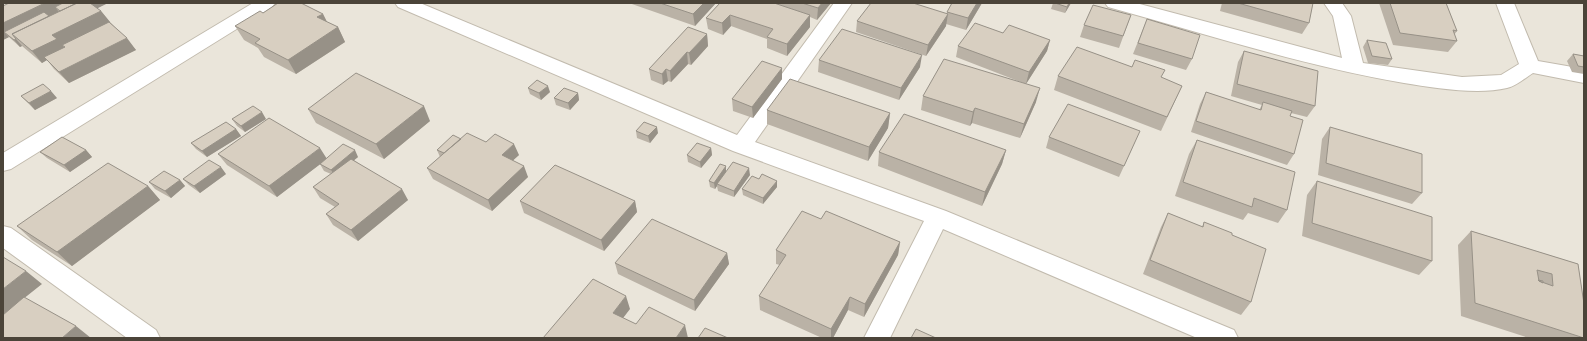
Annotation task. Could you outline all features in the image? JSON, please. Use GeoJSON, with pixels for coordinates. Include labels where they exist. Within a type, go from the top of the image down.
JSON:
{"type":"FeatureCollection","features":[{"type":"Feature","properties":{"kind":"street"},"geometry":{"type":"LineString","coordinates":[[3,163],[266,3]]}},
{"type":"Feature","properties":{"kind":"street"},"geometry":{"type":"LineString","coordinates":[[404,3],[741,145],[938,218],[1225,338]]}},
{"type":"Feature","properties":{"kind":"street"},"geometry":{"type":"LineString","coordinates":[[741,145],[843,3]]}},
{"type":"Feature","properties":{"kind":"street"},"geometry":{"type":"LineString","coordinates":[[1114,3],[1354,68],[1425,80],[1462,84],[1505,82],[1530,66],[1584,76]]}},
{"type":"Feature","properties":{"kind":"street"},"geometry":{"type":"LineString","coordinates":[[1333,3],[1342,16],[1354,68]]}},
{"type":"Feature","properties":{"kind":"street"},"geometry":{"type":"LineString","coordinates":[[1505,3],[1530,66]]}},
{"type":"Feature","properties":{"kind":"street"},"geometry":{"type":"LineString","coordinates":[[877,338],[938,218]]}},
{"type":"Feature","properties":{"kind":"street"},"geometry":{"type":"LineString","coordinates":[[3,235],[147,338]]}},
{"type":"Feature","properties":{"kind":"shaded area"},"geometry":{"type":"Polygon","coordinates":[[[3,3],[1584,3],[1584,338],[3,338],[3,3]]]}},
{"type":"Feature","properties":{"kind":"building"},"geometry":{"type":"Polygon","coordinates":[[[9,3],[45,3],[3,23],[3,6],[9,3]]]}},
{"type":"Feature","properties":{"kind":"building"},"geometry":{"type":"Polygon","coordinates":[[[63,3],[77,3],[60,11],[55,7],[63,3]]]}},
{"type":"Feature","properties":{"kind":"building"},"geometry":{"type":"Polygon","coordinates":[[[77,3],[90,3],[101,11],[52,35],[57,39],[32,51],[12,34],[77,3]]]}},
{"type":"Feature","properties":{"kind":"building"},"geometry":{"type":"Polygon","coordinates":[[[278,3],[301,3],[323,14],[317,17],[338,27],[288,60],[255,43],[260,39],[235,26],[260,11],[263,13],[278,3]]]}},
{"type":"Feature","properties":{"kind":"building"},"geometry":{"type":"Polygon","coordinates":[[[660,3],[704,3],[693,14],[660,3]]]}},
{"type":"Feature","properties":{"kind":"building"},"geometry":{"type":"Polygon","coordinates":[[[720,3],[774,3],[810,15],[787,44],[767,37],[773,29],[730,15],[722,23],[706,18],[720,3]]]}},
{"type":"Feature","properties":{"kind":"building"},"geometry":{"type":"Polygon","coordinates":[[[802,3],[822,3],[818,8],[802,3]]]}},
{"type":"Feature","properties":{"kind":"building"},"geometry":{"type":"Polygon","coordinates":[[[871,3],[913,3],[948,14],[928,45],[857,21],[871,3]]]}},
{"type":"Feature","properties":{"kind":"building"},"geometry":{"type":"Polygon","coordinates":[[[952,3],[977,3],[968,18],[947,12],[952,3]]]}},
{"type":"Feature","properties":{"kind":"building"},"geometry":{"type":"Polygon","coordinates":[[[1055,3],[1069,3],[1067,7],[1055,3]]]}},
{"type":"Feature","properties":{"kind":"building"},"geometry":{"type":"Polygon","coordinates":[[[1238,3],[1313,3],[1309,23],[1238,3]]]}},
{"type":"Feature","properties":{"kind":"building"},"geometry":{"type":"Polygon","coordinates":[[[1390,3],[1446,3],[1457,31],[1453,30],[1457,41],[1400,33],[1390,3]]]}},
{"type":"Feature","properties":{"kind":"building"},"geometry":{"type":"Polygon","coordinates":[[[1093,5],[1131,15],[1123,36],[1084,25],[1093,5]]]}},
{"type":"Feature","properties":{"kind":"building"},"geometry":{"type":"Polygon","coordinates":[[[44,12],[49,16],[12,34],[16,39],[14,40],[4,32],[44,12]]]}},
{"type":"Feature","properties":{"kind":"building"},"geometry":{"type":"Polygon","coordinates":[[[1147,19],[1200,35],[1192,59],[1138,43],[1147,19]]]}},
{"type":"Feature","properties":{"kind":"building"},"geometry":{"type":"Polygon","coordinates":[[[109,22],[127,38],[59,72],[44,57],[65,47],[62,45],[109,22]]]}},
{"type":"Feature","properties":{"kind":"building"},"geometry":{"type":"Polygon","coordinates":[[[975,23],[1003,33],[1009,25],[1050,40],[1029,72],[958,46],[975,23]]]}},
{"type":"Feature","properties":{"kind":"building"},"geometry":{"type":"Polygon","coordinates":[[[688,27],[707,34],[689,53],[687,52],[670,71],[666,69],[662,74],[649,69],[688,27]]]}},
{"type":"Feature","properties":{"kind":"building"},"geometry":{"type":"Polygon","coordinates":[[[842,29],[922,55],[901,88],[819,60],[842,29]]]}},
{"type":"Feature","properties":{"kind":"building"},"geometry":{"type":"Polygon","coordinates":[[[1367,40],[1386,43],[1392,59],[1372,56],[1367,40]]]}},
{"type":"Feature","properties":{"kind":"building"},"geometry":{"type":"Polygon","coordinates":[[[1077,47],[1132,67],[1135,60],[1165,70],[1161,77],[1182,86],[1167,117],[1058,76],[1077,47]]]}},
{"type":"Feature","properties":{"kind":"building"},"geometry":{"type":"Polygon","coordinates":[[[1244,51],[1318,71],[1315,106],[1237,84],[1244,51]]]}},
{"type":"Feature","properties":{"kind":"building"},"geometry":{"type":"Polygon","coordinates":[[[1573,54],[1584,56],[1584,67],[1578,66],[1573,54]]]}},
{"type":"Feature","properties":{"kind":"building"},"geometry":{"type":"Polygon","coordinates":[[[944,59],[1040,88],[1024,124],[975,108],[973,112],[923,96],[944,59]]]}},
{"type":"Feature","properties":{"kind":"building"},"geometry":{"type":"Polygon","coordinates":[[[762,61],[782,68],[752,107],[732,99],[762,61]]]}},
{"type":"Feature","properties":{"kind":"building"},"geometry":{"type":"Polygon","coordinates":[[[356,73],[424,106],[376,144],[308,109],[356,73]]]}},
{"type":"Feature","properties":{"kind":"building"},"geometry":{"type":"Polygon","coordinates":[[[790,79],[890,113],[869,147],[767,110],[790,79]]]}},
{"type":"Feature","properties":{"kind":"building"},"geometry":{"type":"Polygon","coordinates":[[[537,80],[548,86],[539,93],[528,88],[537,80]]]}},
{"type":"Feature","properties":{"kind":"building"},"geometry":{"type":"Polygon","coordinates":[[[43,84],[51,91],[29,103],[21,96],[43,84]]]}},
{"type":"Feature","properties":{"kind":"building"},"geometry":{"type":"Polygon","coordinates":[[[564,88],[578,93],[568,103],[554,98],[564,88]]]}},
{"type":"Feature","properties":{"kind":"building"},"geometry":{"type":"Polygon","coordinates":[[[1206,92],[1261,110],[1263,102],[1292,111],[1290,116],[1303,120],[1294,154],[1196,121],[1206,92]]]}},
{"type":"Feature","properties":{"kind":"building"},"geometry":{"type":"Polygon","coordinates":[[[1068,104],[1140,131],[1124,166],[1049,137],[1068,104]]]}},
{"type":"Feature","properties":{"kind":"building"},"geometry":{"type":"Polygon","coordinates":[[[253,106],[262,112],[241,126],[232,119],[253,106]]]}},
{"type":"Feature","properties":{"kind":"building"},"geometry":{"type":"Polygon","coordinates":[[[904,114],[1006,150],[985,192],[879,152],[904,114]]]}},
{"type":"Feature","properties":{"kind":"building"},"geometry":{"type":"Polygon","coordinates":[[[269,118],[320,148],[269,186],[218,154],[269,118]]]}},
{"type":"Feature","properties":{"kind":"building"},"geometry":{"type":"Polygon","coordinates":[[[226,122],[236,129],[202,151],[191,143],[226,122]]]}},
{"type":"Feature","properties":{"kind":"building"},"geometry":{"type":"Polygon","coordinates":[[[644,122],[657,127],[648,136],[636,131],[644,122]]]}},
{"type":"Feature","properties":{"kind":"building"},"geometry":{"type":"Polygon","coordinates":[[[1330,127],[1422,154],[1422,193],[1326,163],[1330,127]]]}},
{"type":"Feature","properties":{"kind":"building"},"geometry":{"type":"Polygon","coordinates":[[[467,133],[486,142],[495,134],[514,144],[502,155],[524,166],[488,200],[427,168],[467,133]]]}},
{"type":"Feature","properties":{"kind":"building"},"geometry":{"type":"Polygon","coordinates":[[[453,135],[461,139],[444,153],[437,150],[453,135]]]}},
{"type":"Feature","properties":{"kind":"building"},"geometry":{"type":"Polygon","coordinates":[[[62,137],[86,150],[64,165],[40,152],[62,137]]]}},
{"type":"Feature","properties":{"kind":"building"},"geometry":{"type":"Polygon","coordinates":[[[1197,140],[1295,172],[1287,210],[1254,198],[1252,207],[1183,182],[1197,140]]]}},
{"type":"Feature","properties":{"kind":"building"},"geometry":{"type":"Polygon","coordinates":[[[697,143],[711,148],[700,162],[687,155],[697,143]]]}},
{"type":"Feature","properties":{"kind":"building"},"geometry":{"type":"Polygon","coordinates":[[[343,144],[355,150],[331,170],[320,164],[343,144]]]}},
{"type":"Feature","properties":{"kind":"building"},"geometry":{"type":"Polygon","coordinates":[[[351,159],[402,189],[351,230],[326,214],[339,204],[313,187],[351,159]]]}},
{"type":"Feature","properties":{"kind":"building"},"geometry":{"type":"Polygon","coordinates":[[[209,160],[221,167],[194,186],[183,179],[209,160]]]}},
{"type":"Feature","properties":{"kind":"building"},"geometry":{"type":"Polygon","coordinates":[[[733,162],[749,168],[734,191],[717,184],[733,162]]]}},
{"type":"Feature","properties":{"kind":"building"},"geometry":{"type":"Polygon","coordinates":[[[108,163],[148,186],[57,252],[17,226],[108,163]]]}},
{"type":"Feature","properties":{"kind":"building"},"geometry":{"type":"Polygon","coordinates":[[[720,164],[726,166],[714,183],[709,181],[720,164]]]}},
{"type":"Feature","properties":{"kind":"building"},"geometry":{"type":"Polygon","coordinates":[[[555,165],[635,201],[601,240],[520,201],[555,165]]]}},
{"type":"Feature","properties":{"kind":"building"},"geometry":{"type":"Polygon","coordinates":[[[164,171],[180,180],[165,191],[149,182],[164,171]]]}},
{"type":"Feature","properties":{"kind":"building"},"geometry":{"type":"Polygon","coordinates":[[[762,174],[777,181],[763,198],[742,189],[752,176],[759,179],[762,174]]]}},
{"type":"Feature","properties":{"kind":"building"},"geometry":{"type":"Polygon","coordinates":[[[1317,181],[1432,217],[1432,261],[1312,223],[1317,181]]]}},
{"type":"Feature","properties":{"kind":"building"},"geometry":{"type":"Polygon","coordinates":[[[802,211],[821,219],[826,211],[900,242],[865,304],[850,297],[831,329],[759,296],[786,255],[776,250],[802,211]]]}},
{"type":"Feature","properties":{"kind":"building"},"geometry":{"type":"Polygon","coordinates":[[[1168,213],[1203,227],[1204,222],[1266,249],[1251,302],[1150,260],[1168,213]]]}},
{"type":"Feature","properties":{"kind":"building"},"geometry":{"type":"Polygon","coordinates":[[[652,219],[727,253],[694,300],[615,263],[652,219]]]}},
{"type":"Feature","properties":{"kind":"building"},"geometry":{"type":"Polygon","coordinates":[[[1471,231],[1578,264],[1584,304],[1584,338],[1475,303],[1471,231]],[[1537,270],[1539,281],[1553,286],[1552,274],[1537,270]]]}},
{"type":"Feature","properties":{"kind":"building"},"geometry":{"type":"Polygon","coordinates":[[[3,257],[26,271],[3,289],[3,257]]]}},
{"type":"Feature","properties":{"kind":"building"},"geometry":{"type":"Polygon","coordinates":[[[593,279],[626,296],[613,313],[636,324],[649,307],[685,325],[676,338],[543,338],[593,279]]]}},
{"type":"Feature","properties":{"kind":"building"},"geometry":{"type":"Polygon","coordinates":[[[24,297],[76,326],[62,338],[3,338],[3,315],[24,297]]]}},
{"type":"Feature","properties":{"kind":"building"},"geometry":{"type":"Polygon","coordinates":[[[705,328],[728,338],[698,338],[705,328]]]}},
{"type":"Feature","properties":{"kind":"building"},"geometry":{"type":"Polygon","coordinates":[[[916,329],[936,338],[911,338],[916,329]]]}}]}
